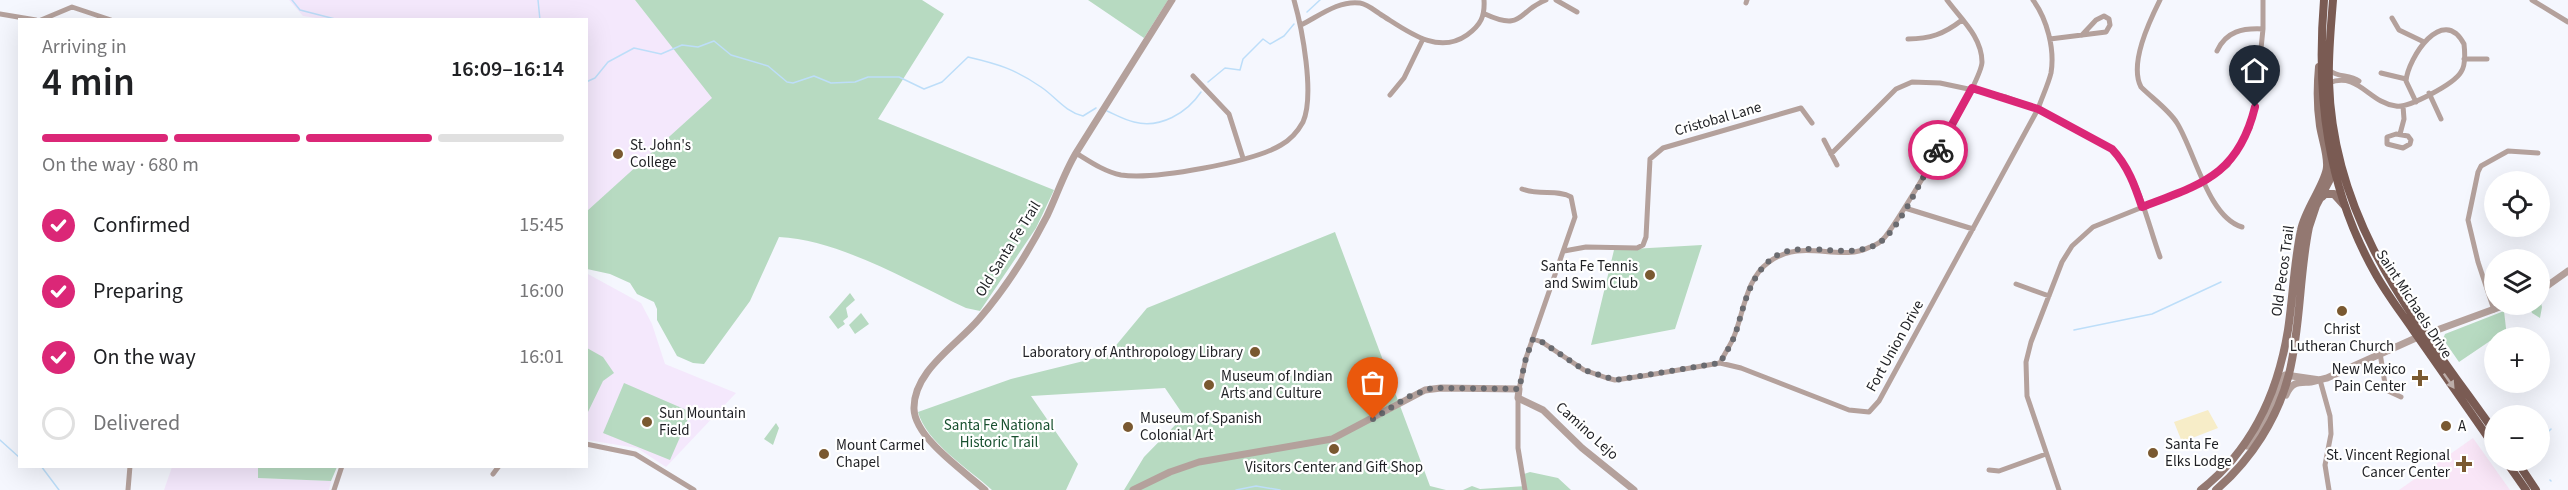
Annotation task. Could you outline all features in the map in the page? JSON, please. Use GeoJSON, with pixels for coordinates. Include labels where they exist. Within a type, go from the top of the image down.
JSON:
{"type":"FeatureCollection","features":[{"type":"Feature","properties":{"kind":"main road","name":"Old Pecos Trail"},"geometry":{"type":"LineString","coordinates":[[2201,490],[2233,461],[2262,417],[2272,395],[2288,330],[2302,224],[2327,167],[2316,91],[2324,0]]}},
{"type":"Feature","properties":{"kind":"main road","name":"Old Pecos Trail"},"geometry":{"type":"LineString","coordinates":[[2216,490],[2256,446],[2274,414],[2289,374],[2307,237],[2316,206],[2334,173],[2339,156],[2329,83],[2333,0]]}},
{"type":"Feature","properties":{"kind":"main road"},"geometry":{"type":"LineString","coordinates":[[2321,36],[2324,77],[2329,83]]}},
{"type":"Feature","properties":{"kind":"main road","name":"Saint Michaels Drive"},"geometry":{"type":"LineString","coordinates":[[2320,60],[2324,125],[2334,173],[2344,206],[2375,274],[2484,418]]}},
{"type":"Feature","properties":{"kind":"main road","name":"Saint Michaels Drive"},"geometry":{"type":"LineString","coordinates":[[2339,156],[2357,216],[2378,261],[2484,431]]}},
{"type":"Feature","properties":{"kind":"main road"},"geometry":{"type":"LineString","coordinates":[[2316,206],[2323,195],[2329,193],[2337,195],[2344,206]]}},
{"type":"Feature","properties":{"kind":"main road"},"geometry":{"type":"LineString","coordinates":[[2516,471],[2528,490]]}},
{"type":"Feature","properties":{"kind":"main road"},"geometry":{"type":"LineString","coordinates":[[2518,471],[2536,490]]}},
{"type":"Feature","properties":{"kind":"street","name":"Old Santa Fe Trail"},"geometry":{"type":"LineString","coordinates":[[985,490],[926,437],[917,423],[915,399],[925,375],[974,326],[998,295],[1046,218],[1076,153],[1172,0]]}},
{"type":"Feature","properties":{"kind":"street"},"geometry":{"type":"LineString","coordinates":[[1076,153],[1119,174],[1136,175],[1189,171],[1243,158],[1279,146],[1291,139],[1302,123],[1306,112],[1307,91],[1301,25],[1294,0]]}},
{"type":"Feature","properties":{"kind":"street"},"geometry":{"type":"LineString","coordinates":[[1301,25],[1345,2],[1363,3],[1423,39],[1439,44],[1459,41],[1473,30],[1485,14],[1484,0]]}},
{"type":"Feature","properties":{"kind":"street"},"geometry":{"type":"LineString","coordinates":[[1485,14],[1500,20],[1514,21],[1546,0]]}},
{"type":"Feature","properties":{"kind":"street"},"geometry":{"type":"LineString","coordinates":[[1556,0],[1577,12]]}},
{"type":"Feature","properties":{"kind":"street"},"geometry":{"type":"LineString","coordinates":[[1720,363],[1733,338],[1749,288],[1766,263],[1781,254],[1797,249],[1849,251],[1868,249],[1884,239],[1905,208],[1983,65],[1981,49],[1947,0]]}},
{"type":"Feature","properties":{"kind":"street","name":"Fort Union Drive"},"geometry":{"type":"LineString","coordinates":[[1533,339],[1542,342],[1584,370],[1615,380],[1720,363],[1849,410],[1869,412],[1879,401],[2038,109],[2051,72],[2050,39],[2039,9],[2033,0]]}},
{"type":"Feature","properties":{"kind":"street"},"geometry":{"type":"LineString","coordinates":[[2160,0],[2149,20],[2136,66],[2137,80],[2141,87],[2176,122],[2214,203],[2233,225],[2242,227]]}},
{"type":"Feature","properties":{"kind":"street"},"geometry":{"type":"LineString","coordinates":[[2059,490],[2026,396],[2026,362],[2031,342],[2062,262],[2072,246],[2093,227],[2205,182],[2228,165],[2250,128],[2255,107],[2263,28],[2263,0]]}},
{"type":"Feature","properties":{"kind":"street"},"geometry":{"type":"LineString","coordinates":[[2532,0],[2568,22]]}},
{"type":"Feature","properties":{"kind":"street"},"geometry":{"type":"LineString","coordinates":[[46,18],[72,7],[105,18]]}},
{"type":"Feature","properties":{"kind":"street"},"geometry":{"type":"LineString","coordinates":[[0,14],[24,18]]}},
{"type":"Feature","properties":{"kind":"street"},"geometry":{"type":"LineString","coordinates":[[2050,39],[2082,36],[2106,32],[2110,28],[2110,21],[2104,16],[2098,18],[2082,36]]}},
{"type":"Feature","properties":{"kind":"street"},"geometry":{"type":"LineString","coordinates":[[2391,18],[2399,30],[2424,42]]}},
{"type":"Feature","properties":{"kind":"street"},"geometry":{"type":"LineString","coordinates":[[1908,39],[1930,39],[1949,30],[1962,20]]}},
{"type":"Feature","properties":{"kind":"street"},"geometry":{"type":"LineString","coordinates":[[2217,51],[2220,43],[2234,31],[2263,28]]}},
{"type":"Feature","properties":{"kind":"street"},"geometry":{"type":"LineString","coordinates":[[2329,83],[2349,80],[2384,103],[2403,106],[2416,102],[2459,74],[2464,59],[2463,42],[2450,31],[2436,31],[2424,42],[2406,79],[2407,87],[2416,102]]}},
{"type":"Feature","properties":{"kind":"street"},"geometry":{"type":"LineString","coordinates":[[1390,95],[1404,78],[1423,39]]}},
{"type":"Feature","properties":{"kind":"street"},"geometry":{"type":"LineString","coordinates":[[2464,59],[2487,59]]}},
{"type":"Feature","properties":{"kind":"street"},"geometry":{"type":"LineString","coordinates":[[2329,70],[2336,75],[2356,79],[2365,89]]}},
{"type":"Feature","properties":{"kind":"street"},"geometry":{"type":"LineString","coordinates":[[2381,73],[2406,79]]}},
{"type":"Feature","properties":{"kind":"street"},"geometry":{"type":"LineString","coordinates":[[1193,76],[1229,114],[1243,158]]}},
{"type":"Feature","properties":{"kind":"street"},"geometry":{"type":"LineString","coordinates":[[1831,153],[1896,89],[1912,82],[1972,88],[2038,109],[2112,149],[2120,157],[2132,177],[2160,257]]}},
{"type":"Feature","properties":{"kind":"street"},"geometry":{"type":"LineString","coordinates":[[2429,93],[2441,120]]}},
{"type":"Feature","properties":{"kind":"street"},"geometry":{"type":"LineString","coordinates":[[2400,135],[2404,119],[2403,106]]}},
{"type":"Feature","properties":{"kind":"street","name":"Cristobal Lane"},"geometry":{"type":"LineString","coordinates":[[1564,251],[1586,247],[1637,248],[1643,245],[1646,237],[1650,159],[1663,148],[1801,108],[1812,123]]}},
{"type":"Feature","properties":{"kind":"street"},"geometry":{"type":"LineString","coordinates":[[1824,140],[1837,165]]}},
{"type":"Feature","properties":{"kind":"street"},"geometry":{"type":"LineString","coordinates":[[2484,280],[2468,220],[2478,171],[2481,166],[2508,151],[2538,153]]}},
{"type":"Feature","properties":{"kind":"street"},"geometry":{"type":"LineString","coordinates":[[1522,189],[1535,194],[1563,192],[1571,197],[1575,217],[1526,358],[1519,389],[1518,448],[1526,490]]}},
{"type":"Feature","properties":{"kind":"street"},"geometry":{"type":"LineString","coordinates":[[1905,208],[1973,229]]}},
{"type":"Feature","properties":{"kind":"street"},"geometry":{"type":"LineString","coordinates":[[2550,285],[2567,274]]}},
{"type":"Feature","properties":{"kind":"street"},"geometry":{"type":"LineString","coordinates":[[2016,284],[2049,296]]}},
{"type":"Feature","properties":{"kind":"street"},"geometry":{"type":"LineString","coordinates":[[2256,446],[2272,426],[2291,385],[2299,381],[2320,380],[2337,375],[2346,368],[2380,353],[2484,314]]}},
{"type":"Feature","properties":{"kind":"street"},"geometry":{"type":"LineString","coordinates":[[2380,353],[2386,390],[2401,397]]}},
{"type":"Feature","properties":{"kind":"street"},"geometry":{"type":"LineString","coordinates":[[2233,461],[2261,428],[2283,378],[2289,374],[2320,380]]}},
{"type":"Feature","properties":{"kind":"street"},"geometry":{"type":"LineString","coordinates":[[2320,380],[2330,416],[2331,434],[2325,465],[2329,490]]}},
{"type":"Feature","properties":{"kind":"street"},"geometry":{"type":"LineString","coordinates":[[1133,490],[1170,472],[1199,462],[1332,439],[1425,390],[1441,387],[1519,389]]}},
{"type":"Feature","properties":{"kind":"street","name":"Camino Lejo"},"geometry":{"type":"LineString","coordinates":[[1518,398],[1543,410],[1582,448],[1634,490]]}},
{"type":"Feature","properties":{"kind":"street"},"geometry":{"type":"LineString","coordinates":[[588,444],[635,454],[694,490]]}},
{"type":"Feature","properties":{"kind":"street"},"geometry":{"type":"LineString","coordinates":[[1989,470],[1999,471],[2046,454]]}},
{"type":"Feature","properties":{"kind":"street"},"geometry":{"type":"LineString","coordinates":[[128,490],[130,468]]}},
{"type":"Feature","properties":{"kind":"street"},"geometry":{"type":"LineString","coordinates":[[334,490],[341,468]]}},
{"type":"Feature","properties":{"kind":"street"},"geometry":{"type":"LineString","coordinates":[[493,474],[498,468]]}},
{"type":"Feature","properties":{"kind":"shaded area","name":"St. John's College"},"geometry":{"type":"Polygon","coordinates":[[[289,0],[635,0],[713,98],[588,210],[588,18],[316,18],[303,16],[289,0]]]}},
{"type":"Feature","properties":{"kind":"shaded area"},"geometry":{"type":"Polygon","coordinates":[[[588,274],[641,303],[652,324],[665,364],[736,393],[666,467],[637,448],[588,440],[588,274]]]}},
{"type":"Feature","properties":{"kind":"shaded area","name":"St. Vincent Regional Cancer Center"},"geometry":{"type":"Polygon","coordinates":[[[2473,438],[2484,453],[2484,471],[2496,471],[2510,490],[2399,490],[2473,438]]]}},
{"type":"Feature","properties":{"kind":"shaded area"},"geometry":{"type":"Polygon","coordinates":[[[172,468],[258,468],[258,478],[331,481],[329,490],[164,490],[172,468]]]}},
{"type":"Feature","properties":{"kind":"green space"},"geometry":{"type":"Polygon","coordinates":[[[635,0],[922,0],[944,14],[878,119],[1054,190],[1036,228],[980,311],[966,308],[850,254],[802,240],[779,237],[750,301],[704,364],[693,363],[677,356],[657,320],[657,309],[654,302],[637,294],[630,283],[610,274],[588,269],[588,210],[712,98],[635,0]]]}},
{"type":"Feature","properties":{"kind":"green space"},"geometry":{"type":"Polygon","coordinates":[[[1088,0],[1168,0],[1144,38],[1088,0]]]}},
{"type":"Feature","properties":{"kind":"green space","name":"Santa Fe National Historic Trail"},"geometry":{"type":"Polygon","coordinates":[[[1335,232],[1430,486],[1446,490],[1124,490],[1144,457],[1184,416],[1165,388],[1031,396],[1078,464],[1066,490],[992,490],[939,444],[930,434],[918,412],[1011,379],[1108,355],[1147,308],[1335,232]]]}},
{"type":"Feature","properties":{"kind":"green space","name":"Santa Fe Tennis and Swim Club"},"geometry":{"type":"Polygon","coordinates":[[[1702,245],[1675,329],[1591,345],[1614,250],[1702,245]]]}},
{"type":"Feature","properties":{"kind":"green space"},"geometry":{"type":"Polygon","coordinates":[[[850,293],[855,300],[846,308],[848,317],[843,321],[845,324],[838,329],[829,317],[850,293]]]}},
{"type":"Feature","properties":{"kind":"green space"},"geometry":{"type":"Polygon","coordinates":[[[861,313],[869,324],[855,334],[849,325],[861,313]]]}},
{"type":"Feature","properties":{"kind":"green space"},"geometry":{"type":"Polygon","coordinates":[[[2494,315],[2504,315],[2506,327],[2484,327],[2484,345],[2459,362],[2443,339],[2445,334],[2494,315]]]}},
{"type":"Feature","properties":{"kind":"green space"},"geometry":{"type":"Polygon","coordinates":[[[588,349],[603,357],[614,373],[603,381],[588,412],[588,349]]]}},
{"type":"Feature","properties":{"kind":"green space","name":"Sun Mountain Field"},"geometry":{"type":"Polygon","coordinates":[[[624,383],[691,412],[670,460],[603,433],[624,383]]]}},
{"type":"Feature","properties":{"kind":"green space"},"geometry":{"type":"Polygon","coordinates":[[[776,423],[779,428],[773,445],[764,439],[776,423]]]}},
{"type":"Feature","properties":{"kind":"green space"},"geometry":{"type":"Polygon","coordinates":[[[258,468],[337,468],[331,481],[258,478],[258,468]]]}},
{"type":"Feature","properties":{"kind":"green space"},"geometry":{"type":"Polygon","coordinates":[[[1530,472],[1558,478],[1571,490],[1463,490],[1472,486],[1480,489],[1526,486],[1524,474],[1530,472]]]}},
{"type":"Feature","properties":{"kind":"sand"},"geometry":{"type":"Polygon","coordinates":[[[2208,410],[2218,428],[2182,442],[2174,422],[2208,410]]]}},
{"type":"Feature","properties":{"kind":"waterway"},"geometry":{"type":"LineString","coordinates":[[292,0],[300,10],[331,18]]}},
{"type":"Feature","properties":{"kind":"waterway"},"geometry":{"type":"LineString","coordinates":[[538,0],[540,18]]}},
{"type":"Feature","properties":{"kind":"waterway"},"geometry":{"type":"LineString","coordinates":[[1307,12],[1320,0]]}},
{"type":"Feature","properties":{"kind":"waterway"},"geometry":{"type":"LineString","coordinates":[[1208,82],[1225,68],[1240,70],[1243,59],[1263,39],[1270,44],[1284,36],[1294,24]]}},
{"type":"Feature","properties":{"kind":"waterway"},"geometry":{"type":"LineString","coordinates":[[588,81],[595,78],[608,62],[634,48],[661,54],[682,45],[698,47],[714,41],[731,55],[768,66],[787,82],[793,83],[814,76],[831,83],[855,82],[868,77],[899,77],[924,89],[942,82],[968,57],[1014,71],[1041,87],[1076,114],[1083,116],[1096,108]]}},
{"type":"Feature","properties":{"kind":"waterway"},"geometry":{"type":"LineString","coordinates":[[1107,111],[1144,124],[1163,121],[1181,113],[1201,92]]}},
{"type":"Feature","properties":{"kind":"waterway"},"geometry":{"type":"LineString","coordinates":[[2074,330],[2152,314],[2221,282]]}},
{"type":"Feature","properties":{"kind":"waterway"},"geometry":{"type":"LineString","coordinates":[[0,440],[18,456]]}},
{"type":"Feature","properties":{"kind":"waterway"},"geometry":{"type":"LineString","coordinates":[[42,468],[59,490]]}},
{"type":"Feature","properties":{"kind":"waterway"},"geometry":{"type":"LineString","coordinates":[[1236,490],[1256,486],[1280,490]]}},
{"type":"Feature","properties":{"kind":"way so far"},"geometry":{"type":"LineString","coordinates":[[1373,419],[1408,397],[1432,388],[1519,389],[1533,339],[1542,342],[1584,370],[1615,380],[1720,363],[1733,338],[1749,288],[1766,263],[1781,254],[1797,249],[1849,251],[1868,249],[1884,239],[1905,208],[1938,150]]}},
{"type":"Feature","properties":{"kind":"place","name":"St. John's College"},"geometry":{"type":"Point","coordinates":[618,154]}},
{"type":"Feature","properties":{"kind":"place","name":"Santa Fe Tennis and Swim Club"},"geometry":{"type":"Point","coordinates":[1650,275]}},
{"type":"Feature","properties":{"kind":"place","name":"Christ Lutheran Church"},"geometry":{"type":"Point","coordinates":[2342,311]}},
{"type":"Feature","properties":{"kind":"place","name":"Laboratory of Anthropology Library"},"geometry":{"type":"Point","coordinates":[1255,352]}},
{"type":"Feature","properties":{"kind":"place","name":"New Mexico Pain Center"},"geometry":{"type":"Point","coordinates":[2420,378]}},
{"type":"Feature","properties":{"kind":"place","name":"Museum of Indian Arts and Culture"},"geometry":{"type":"Point","coordinates":[1209,385]}},
{"type":"Feature","properties":{"kind":"place","name":"Sun Mountain Field"},"geometry":{"type":"Point","coordinates":[647,422]}},
{"type":"Feature","properties":{"kind":"place","name":"A"},"geometry":{"type":"Point","coordinates":[2446,426]}},
{"type":"Feature","properties":{"kind":"place","name":"Museum of Spanish Colonial Art"},"geometry":{"type":"Point","coordinates":[1128,427]}},
{"type":"Feature","properties":{"kind":"place","name":"Visitors Center and Gift Shop"},"geometry":{"type":"Point","coordinates":[1334,449]}},
{"type":"Feature","properties":{"kind":"place","name":"Santa Fe Elks Lodge"},"geometry":{"type":"Point","coordinates":[2153,453]}},
{"type":"Feature","properties":{"kind":"place","name":"Mount Carmel Chapel"},"geometry":{"type":"Point","coordinates":[824,454]}},
{"type":"Feature","properties":{"kind":"place","name":"St. Vincent Regional Cancer Center"},"geometry":{"type":"Point","coordinates":[2464,464]}},
{"type":"Feature","properties":{"kind":"route"},"geometry":{"type":"LineString","coordinates":[[1938,150],[1972,88],[2038,109],[2112,149],[2120,157],[2132,177],[2142,207],[2205,182],[2228,165],[2250,128],[2255,107]]}}]}
